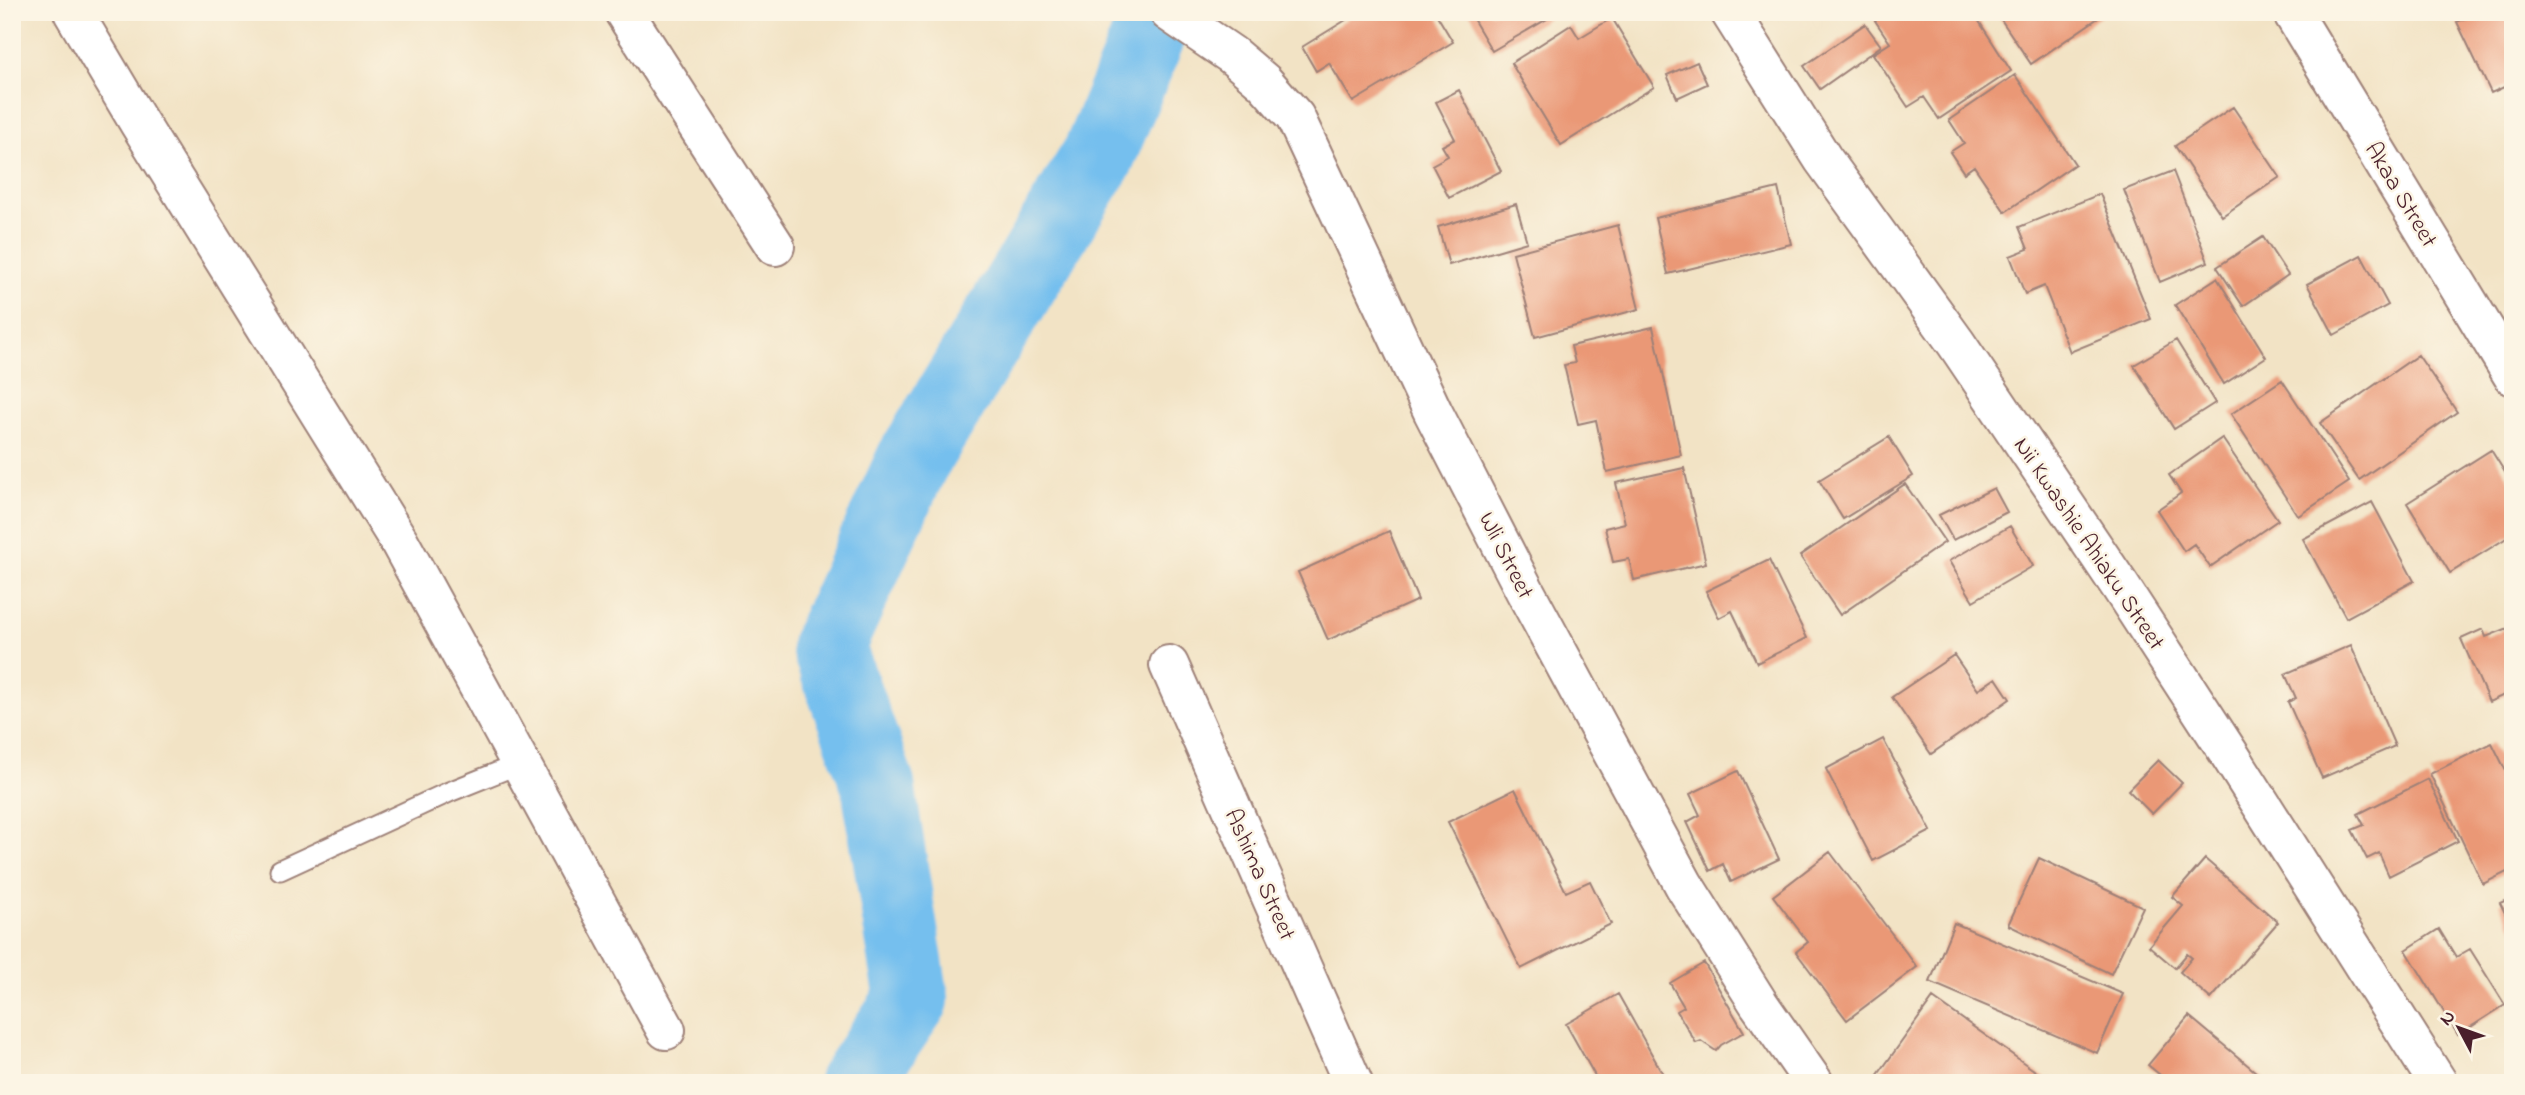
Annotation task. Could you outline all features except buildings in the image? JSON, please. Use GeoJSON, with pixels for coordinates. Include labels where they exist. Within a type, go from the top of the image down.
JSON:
{"type":"FeatureCollection","features":[{"type":"Feature","properties":{"kind":"street"},"geometry":{"type":"LineString","coordinates":[[73,12],[139,124],[399,541],[666,1030]]}},
{"type":"Feature","properties":{"kind":"street"},"geometry":{"type":"LineString","coordinates":[[624,12],[775,246]]}},
{"type":"Feature","properties":{"kind":"street","name":"Wli Street"},"geometry":{"type":"LineString","coordinates":[[1169,12],[1232,55],[1264,82],[1295,117],[1433,412],[1684,885],[1759,1004],[1814,1083]]}},
{"type":"Feature","properties":{"kind":"street","name":"Nii Kwashie Ahiaku Street"},"geometry":{"type":"LineString","coordinates":[[1730,12],[1823,159],[1956,343],[2127,597],[2438,1083]]}},
{"type":"Feature","properties":{"kind":"street","name":"Akaa Street"},"geometry":{"type":"LineString","coordinates":[[2292,12],[2513,376]]}},
{"type":"Feature","properties":{"kind":"street","name":"Ashima Street"},"geometry":{"type":"LineString","coordinates":[[1169,665],[1353,1083]]}},
{"type":"Feature","properties":{"kind":"lane"},"geometry":{"type":"LineString","coordinates":[[280,870],[449,792],[520,763]]}},
{"type":"Feature","properties":{"kind":"waterway"},"geometry":{"type":"LineString","coordinates":[[855,1083],[912,999],[878,785],[828,646],[912,462],[1099,155],[1158,12]]}}]}
